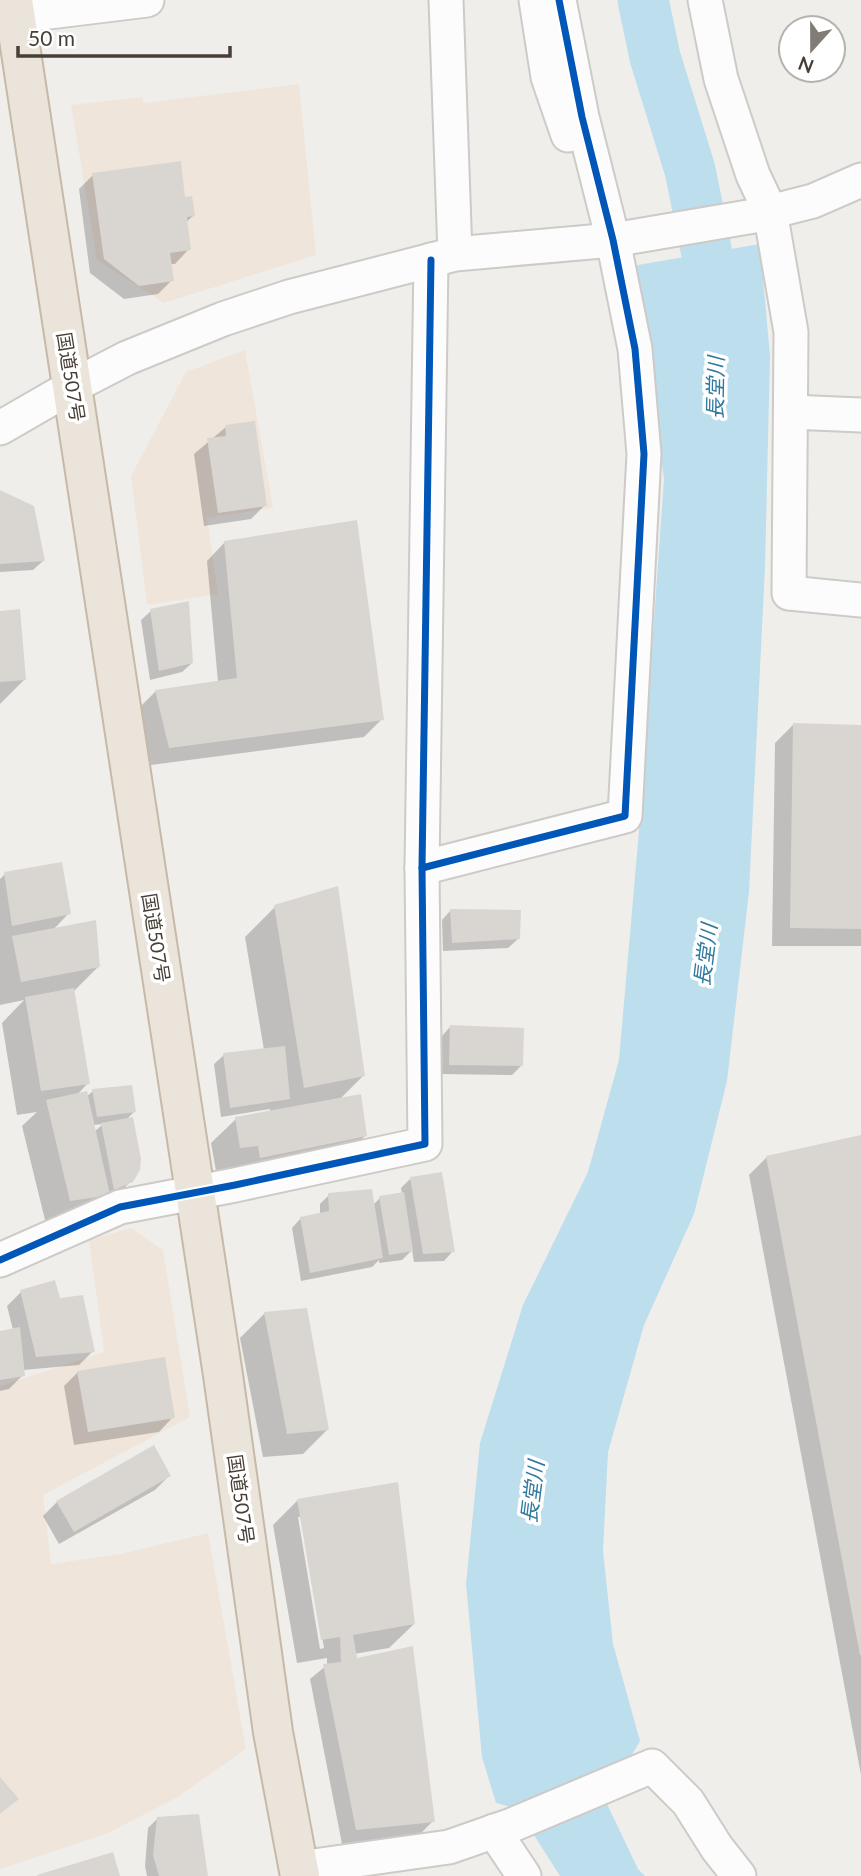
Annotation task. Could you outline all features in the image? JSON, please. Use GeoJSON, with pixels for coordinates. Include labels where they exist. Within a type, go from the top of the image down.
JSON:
{"type":"FeatureCollection","features":[{"type":"Feature","properties":{"kind":"highway","name":"国道507号"},"geometry":{"type":"LineString","coordinates":[[9,11],[73,386],[195,1192],[273,1731],[299,1872]]}},
{"type":"Feature","properties":{"kind":"street"},"geometry":{"type":"LineString","coordinates":[[9,11],[146,0]]}},
{"type":"Feature","properties":{"kind":"street"},"geometry":{"type":"LineString","coordinates":[[0,1260],[120,1207],[425,1144],[422,868],[443,257],[446,0]]}},
{"type":"Feature","properties":{"kind":"street"},"geometry":{"type":"LineString","coordinates":[[422,868],[625,816],[645,454],[635,349],[618,239],[582,117],[560,73],[536,0]]}},
{"type":"Feature","properties":{"kind":"street"},"geometry":{"type":"LineString","coordinates":[[559,0],[560,73],[570,140],[583,199]]}},
{"type":"Feature","properties":{"kind":"street"},"geometry":{"type":"LineString","coordinates":[[705,0],[721,79],[752,175],[791,332],[789,593],[861,600]]}},
{"type":"Feature","properties":{"kind":"street"},"geometry":{"type":"LineString","coordinates":[[0,428],[127,358],[223,318],[289,297],[443,257],[618,239],[762,213],[813,201],[861,180]]}},
{"type":"Feature","properties":{"kind":"street"},"geometry":{"type":"LineString","coordinates":[[791,412],[861,415]]}},
{"type":"Feature","properties":{"kind":"street"},"geometry":{"type":"LineString","coordinates":[[299,1872],[449,1847],[503,1828],[652,1766],[688,1802],[717,1848],[739,1876]]}},
{"type":"Feature","properties":{"kind":"street"},"geometry":{"type":"LineString","coordinates":[[503,1828],[524,1876]]}},
{"type":"Feature","properties":{"kind":"shaded area"},"geometry":{"type":"Polygon","coordinates":[[[299,84],[316,255],[164,303],[97,260],[71,105],[142,97],[144,103],[299,84]]]}},
{"type":"Feature","properties":{"kind":"shaded area"},"geometry":{"type":"Polygon","coordinates":[[[245,350],[273,508],[207,518],[218,594],[147,605],[131,476],[186,372],[245,350]]]}},
{"type":"Feature","properties":{"kind":"shaded area"},"geometry":{"type":"Polygon","coordinates":[[[131,1228],[163,1250],[190,1417],[43,1495],[51,1564],[120,1554],[208,1533],[246,1749],[176,1798],[108,1833],[0,1869],[0,1386],[104,1352],[89,1240],[131,1228]]]}},
{"type":"Feature","properties":{"kind":"water"},"geometry":{"type":"Polygon","coordinates":[[[760,244],[770,356],[765,567],[749,892],[727,1081],[694,1214],[644,1325],[608,1452],[603,1551],[613,1644],[640,1741],[630,1758],[515,1808],[496,1803],[482,1757],[466,1584],[480,1443],[523,1305],[588,1172],[619,1060],[639,831],[664,479],[644,331],[632,266],[760,244]]]}},
{"type":"Feature","properties":{"kind":"water"},"geometry":{"type":"Polygon","coordinates":[[[606,1802],[638,1869],[645,1876],[560,1876],[534,1835],[606,1802]]]}},
{"type":"Feature","properties":{"kind":"building"},"geometry":{"type":"Polygon","coordinates":[[[181,161],[185,197],[192,196],[195,216],[187,217],[191,250],[170,253],[174,281],[139,286],[104,259],[92,173],[181,161]]]}},
{"type":"Feature","properties":{"kind":"building"},"geometry":{"type":"Polygon","coordinates":[[[255,421],[267,506],[218,513],[207,438],[226,436],[225,425],[255,421]]]}},
{"type":"Feature","properties":{"kind":"building"},"geometry":{"type":"Polygon","coordinates":[[[0,490],[34,506],[45,561],[0,564],[0,490]]]}},
{"type":"Feature","properties":{"kind":"building"},"geometry":{"type":"Polygon","coordinates":[[[357,520],[384,720],[169,748],[155,690],[237,678],[224,541],[357,520]]]}},
{"type":"Feature","properties":{"kind":"building"},"geometry":{"type":"Polygon","coordinates":[[[189,601],[193,663],[159,671],[150,609],[189,601]]]}},
{"type":"Feature","properties":{"kind":"building"},"geometry":{"type":"Polygon","coordinates":[[[20,609],[26,680],[0,682],[0,611],[20,609]]]}},
{"type":"Feature","properties":{"kind":"building"},"geometry":{"type":"Polygon","coordinates":[[[793,723],[861,725],[861,929],[790,928],[793,723]]]}},
{"type":"Feature","properties":{"kind":"building"},"geometry":{"type":"Polygon","coordinates":[[[62,862],[71,914],[12,926],[4,872],[62,862]]]}},
{"type":"Feature","properties":{"kind":"building"},"geometry":{"type":"Polygon","coordinates":[[[338,886],[365,1076],[304,1088],[274,905],[338,886]]]}},
{"type":"Feature","properties":{"kind":"building"},"geometry":{"type":"Polygon","coordinates":[[[450,909],[521,910],[520,939],[452,943],[450,909]]]}},
{"type":"Feature","properties":{"kind":"building"},"geometry":{"type":"Polygon","coordinates":[[[96,920],[100,967],[21,982],[12,936],[96,920]]]}},
{"type":"Feature","properties":{"kind":"building"},"geometry":{"type":"Polygon","coordinates":[[[74,988],[90,1084],[41,1091],[25,997],[74,988]]]}},
{"type":"Feature","properties":{"kind":"building"},"geometry":{"type":"Polygon","coordinates":[[[450,1025],[524,1028],[523,1066],[449,1065],[450,1025]]]}},
{"type":"Feature","properties":{"kind":"building"},"geometry":{"type":"Polygon","coordinates":[[[285,1046],[290,1099],[230,1108],[223,1053],[285,1046]]]}},
{"type":"Feature","properties":{"kind":"building"},"geometry":{"type":"Polygon","coordinates":[[[132,1085],[136,1112],[97,1117],[92,1089],[132,1085]]]}},
{"type":"Feature","properties":{"kind":"building"},"geometry":{"type":"Polygon","coordinates":[[[87,1091],[110,1195],[70,1201],[46,1100],[87,1091]]]}},
{"type":"Feature","properties":{"kind":"building"},"geometry":{"type":"Polygon","coordinates":[[[361,1094],[367,1136],[260,1158],[258,1146],[240,1148],[235,1117],[361,1094]]]}},
{"type":"Feature","properties":{"kind":"building"},"geometry":{"type":"Polygon","coordinates":[[[133,1117],[141,1159],[140,1170],[133,1182],[114,1190],[101,1123],[133,1117]]]}},
{"type":"Feature","properties":{"kind":"building"},"geometry":{"type":"Polygon","coordinates":[[[861,1135],[861,1655],[860,1655],[766,1156],[861,1135]]]}},
{"type":"Feature","properties":{"kind":"building"},"geometry":{"type":"Polygon","coordinates":[[[442,1172],[455,1252],[423,1254],[410,1177],[442,1172]]]}},
{"type":"Feature","properties":{"kind":"building"},"geometry":{"type":"Polygon","coordinates":[[[372,1189],[383,1258],[310,1273],[300,1217],[329,1211],[328,1193],[372,1189]]]}},
{"type":"Feature","properties":{"kind":"building"},"geometry":{"type":"Polygon","coordinates":[[[404,1192],[413,1251],[389,1255],[379,1196],[404,1192]]]}},
{"type":"Feature","properties":{"kind":"building"},"geometry":{"type":"Polygon","coordinates":[[[55,1280],[60,1298],[83,1295],[95,1352],[36,1357],[20,1290],[55,1280]]]}},
{"type":"Feature","properties":{"kind":"building"},"geometry":{"type":"Polygon","coordinates":[[[307,1308],[329,1430],[287,1434],[264,1312],[307,1308]]]}},
{"type":"Feature","properties":{"kind":"building"},"geometry":{"type":"Polygon","coordinates":[[[20,1327],[25,1376],[0,1380],[0,1331],[20,1327]]]}},
{"type":"Feature","properties":{"kind":"building"},"geometry":{"type":"Polygon","coordinates":[[[165,1357],[175,1418],[88,1432],[77,1371],[165,1357]]]}},
{"type":"Feature","properties":{"kind":"building"},"geometry":{"type":"Polygon","coordinates":[[[154,1445],[171,1476],[74,1532],[56,1501],[154,1445]]]}},
{"type":"Feature","properties":{"kind":"building"},"geometry":{"type":"Polygon","coordinates":[[[398,1482],[415,1624],[353,1635],[357,1658],[413,1646],[435,1822],[356,1830],[323,1664],[341,1662],[340,1637],[321,1640],[297,1499],[398,1482]]]}},
{"type":"Feature","properties":{"kind":"building"},"geometry":{"type":"Polygon","coordinates":[[[0,1777],[19,1799],[0,1814],[0,1777]]]}},
{"type":"Feature","properties":{"kind":"building"},"geometry":{"type":"Polygon","coordinates":[[[199,1814],[208,1876],[159,1876],[153,1855],[157,1817],[199,1814]]]}},
{"type":"Feature","properties":{"kind":"building"},"geometry":{"type":"Polygon","coordinates":[[[113,1852],[120,1876],[37,1876],[37,1875],[113,1852]]]}},
{"type":"Feature","properties":{"kind":"waterway","name":"長堂川"},"geometry":{"type":"LineString","coordinates":[[643,0],[655,57],[690,170],[718,309],[717,321]]}},
{"type":"Feature","properties":{"kind":"cycle path"},"geometry":{"type":"LineString","coordinates":[[422,868],[625,816],[644,454],[635,349],[613,240],[582,117],[559,0]]}},
{"type":"Feature","properties":{"kind":"cycle path"},"geometry":{"type":"LineString","coordinates":[[0,1260],[120,1207],[425,1144],[422,868],[431,260]]}}]}
